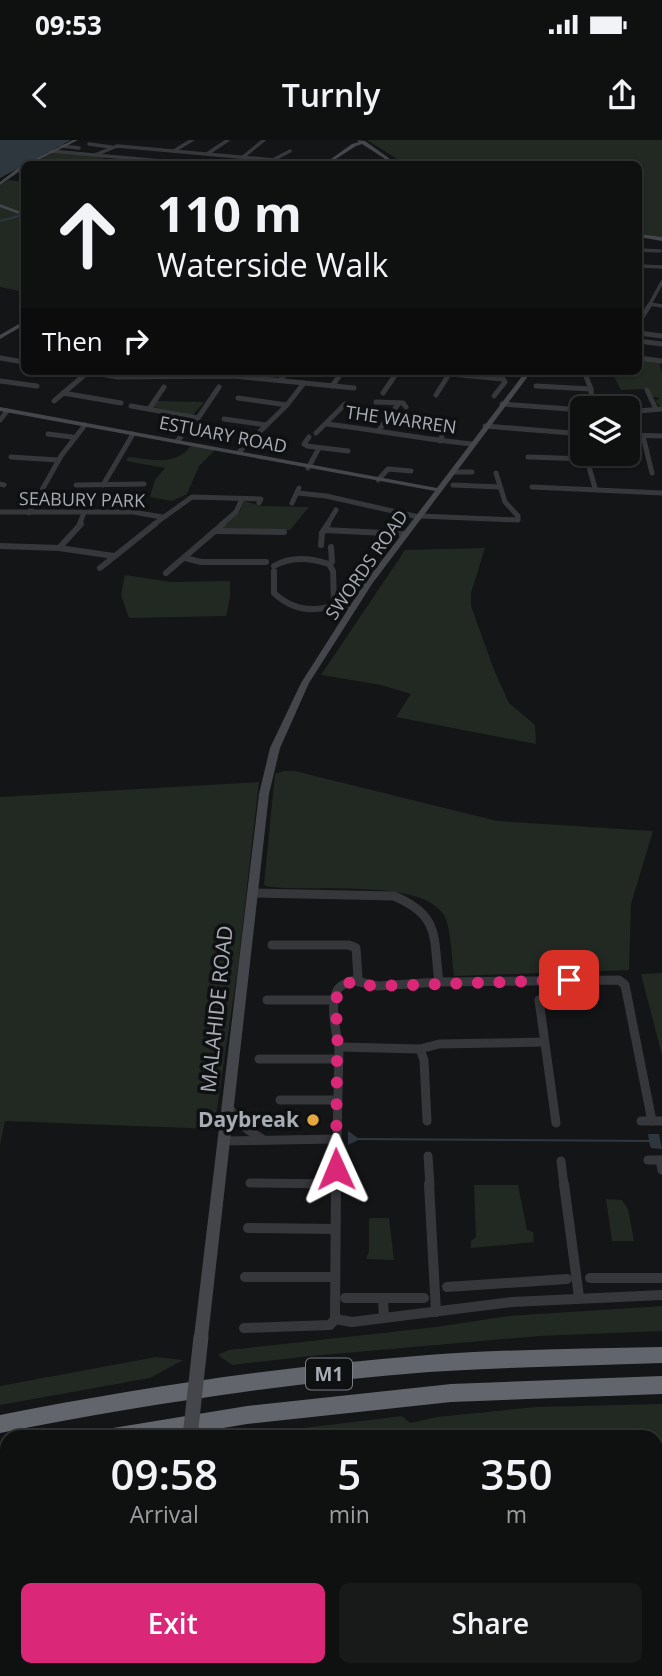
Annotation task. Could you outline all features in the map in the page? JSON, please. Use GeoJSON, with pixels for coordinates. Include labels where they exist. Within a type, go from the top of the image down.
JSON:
{"type":"FeatureCollection","features":[{"type":"Feature","properties":{"kind":"highway","name":"M1"},"geometry":{"type":"LineString","coordinates":[[0,1424],[80,1408],[339,1373],[489,1360],[662,1355]]}},
{"type":"Feature","properties":{"kind":"highway","name":"M1"},"geometry":{"type":"LineString","coordinates":[[156,1430],[247,1415],[451,1393],[662,1385]]}},
{"type":"Feature","properties":{"kind":"main road"},"geometry":{"type":"LineString","coordinates":[[33,161],[76,140]]}},
{"type":"Feature","properties":{"kind":"main road"},"geometry":{"type":"LineString","coordinates":[[330,161],[361,141],[391,161]]}},
{"type":"Feature","properties":{"kind":"main road"},"geometry":{"type":"LineString","coordinates":[[0,184],[21,169]]}},
{"type":"Feature","properties":{"kind":"main road"},"geometry":{"type":"LineString","coordinates":[[0,205],[21,214]]}},
{"type":"Feature","properties":{"kind":"main road"},"geometry":{"type":"LineString","coordinates":[[642,236],[662,239]]}},
{"type":"Feature","properties":{"kind":"main road"},"geometry":{"type":"LineString","coordinates":[[0,337],[21,325]]}},
{"type":"Feature","properties":{"kind":"main road","name":"SWORDS ROAD"},"geometry":{"type":"LineString","coordinates":[[264,794],[275,748],[294,703],[354,607],[485,426],[526,375]]}},
{"type":"Feature","properties":{"kind":"main road","name":"ESTUARY ROAD"},"geometry":{"type":"LineString","coordinates":[[4,410],[439,490]]}},
{"type":"Feature","properties":{"kind":"main road","name":"MALAHIDE ROAD"},"geometry":{"type":"LineString","coordinates":[[191,1430],[264,794]]}},
{"type":"Feature","properties":{"kind":"street"},"geometry":{"type":"LineString","coordinates":[[139,148],[150,140]]}},
{"type":"Feature","properties":{"kind":"street"},"geometry":{"type":"LineString","coordinates":[[174,151],[192,140]]}},
{"type":"Feature","properties":{"kind":"street"},"geometry":{"type":"LineString","coordinates":[[207,154],[228,140]]}},
{"type":"Feature","properties":{"kind":"street"},"geometry":{"type":"LineString","coordinates":[[243,157],[264,140]]}},
{"type":"Feature","properties":{"kind":"street"},"geometry":{"type":"LineString","coordinates":[[82,147],[94,141]]}},
{"type":"Feature","properties":{"kind":"street"},"geometry":{"type":"LineString","coordinates":[[62,146],[139,148],[276,160],[290,151]]}},
{"type":"Feature","properties":{"kind":"street"},"geometry":{"type":"LineString","coordinates":[[95,155],[111,147]]}},
{"type":"Feature","properties":{"kind":"street"},"geometry":{"type":"LineString","coordinates":[[50,151],[151,161]]}},
{"type":"Feature","properties":{"kind":"street"},"geometry":{"type":"LineString","coordinates":[[218,161],[224,156]]}},
{"type":"Feature","properties":{"kind":"street"},"geometry":{"type":"LineString","coordinates":[[642,250],[660,251]]}},
{"type":"Feature","properties":{"kind":"street"},"geometry":{"type":"LineString","coordinates":[[642,266],[662,268]]}},
{"type":"Feature","properties":{"kind":"street"},"geometry":{"type":"LineString","coordinates":[[642,317],[662,282]]}},
{"type":"Feature","properties":{"kind":"street"},"geometry":{"type":"LineString","coordinates":[[650,304],[662,306]]}},
{"type":"Feature","properties":{"kind":"street"},"geometry":{"type":"LineString","coordinates":[[642,333],[662,336]]}},
{"type":"Feature","properties":{"kind":"street"},"geometry":{"type":"LineString","coordinates":[[642,341],[662,344]]}},
{"type":"Feature","properties":{"kind":"street"},"geometry":{"type":"LineString","coordinates":[[0,358],[21,361]]}},
{"type":"Feature","properties":{"kind":"street"},"geometry":{"type":"LineString","coordinates":[[642,358],[662,360]]}},
{"type":"Feature","properties":{"kind":"street"},"geometry":{"type":"LineString","coordinates":[[54,401],[84,375]]}},
{"type":"Feature","properties":{"kind":"street"},"geometry":{"type":"LineString","coordinates":[[106,375],[160,375]]}},
{"type":"Feature","properties":{"kind":"street"},"geometry":{"type":"LineString","coordinates":[[250,375],[354,388]]}},
{"type":"Feature","properties":{"kind":"street"},"geometry":{"type":"LineString","coordinates":[[281,379],[284,375]]}},
{"type":"Feature","properties":{"kind":"street"},"geometry":{"type":"LineString","coordinates":[[332,386],[341,375]]}},
{"type":"Feature","properties":{"kind":"street"},"geometry":{"type":"LineString","coordinates":[[383,393],[395,375]]}},
{"type":"Feature","properties":{"kind":"street"},"geometry":{"type":"LineString","coordinates":[[436,395],[449,375]]}},
{"type":"Feature","properties":{"kind":"street"},"geometry":{"type":"LineString","coordinates":[[473,375],[503,379],[505,382],[494,396]]}},
{"type":"Feature","properties":{"kind":"street"},"geometry":{"type":"LineString","coordinates":[[586,375],[591,396]]}},
{"type":"Feature","properties":{"kind":"street"},"geometry":{"type":"LineString","coordinates":[[0,381],[37,386]]}},
{"type":"Feature","properties":{"kind":"street"},"geometry":{"type":"LineString","coordinates":[[239,452],[304,383]]}},
{"type":"Feature","properties":{"kind":"street"},"geometry":{"type":"LineString","coordinates":[[536,386],[591,389]]}},
{"type":"Feature","properties":{"kind":"street"},"geometry":{"type":"LineString","coordinates":[[149,409],[164,387]]}},
{"type":"Feature","properties":{"kind":"street"},"geometry":{"type":"LineString","coordinates":[[177,441],[198,418],[219,387]]}},
{"type":"Feature","properties":{"kind":"street"},"geometry":{"type":"LineString","coordinates":[[640,411],[659,409],[647,390]]}},
{"type":"Feature","properties":{"kind":"street"},"geometry":{"type":"LineString","coordinates":[[63,393],[121,403]]}},
{"type":"Feature","properties":{"kind":"street"},"geometry":{"type":"LineString","coordinates":[[238,398],[286,405]]}},
{"type":"Feature","properties":{"kind":"street"},"geometry":{"type":"LineString","coordinates":[[376,402],[399,403],[405,404],[406,407]]}},
{"type":"Feature","properties":{"kind":"street"},"geometry":{"type":"LineString","coordinates":[[379,430],[399,403]]}},
{"type":"Feature","properties":{"kind":"street"},"geometry":{"type":"LineString","coordinates":[[316,433],[345,404]]}},
{"type":"Feature","properties":{"kind":"street"},"geometry":{"type":"LineString","coordinates":[[502,404],[570,409]]}},
{"type":"Feature","properties":{"kind":"street"},"geometry":{"type":"LineString","coordinates":[[131,406],[198,418]]}},
{"type":"Feature","properties":{"kind":"street"},"geometry":{"type":"LineString","coordinates":[[0,420],[4,410]]}},
{"type":"Feature","properties":{"kind":"street"},"geometry":{"type":"LineString","coordinates":[[223,419],[266,425]]}},
{"type":"Feature","properties":{"kind":"street"},"geometry":{"type":"LineString","coordinates":[[433,419],[444,430],[440,440]]}},
{"type":"Feature","properties":{"kind":"street","name":"THE WARREN"},"geometry":{"type":"LineString","coordinates":[[327,424],[379,430],[418,439],[472,444]]}},
{"type":"Feature","properties":{"kind":"street"},"geometry":{"type":"LineString","coordinates":[[29,513],[72,437],[85,425]]}},
{"type":"Feature","properties":{"kind":"street"},"geometry":{"type":"LineString","coordinates":[[485,426],[570,433]]}},
{"type":"Feature","properties":{"kind":"street"},"geometry":{"type":"LineString","coordinates":[[103,485],[133,433]]}},
{"type":"Feature","properties":{"kind":"street"},"geometry":{"type":"LineString","coordinates":[[48,435],[72,437]]}},
{"type":"Feature","properties":{"kind":"street"},"geometry":{"type":"LineString","coordinates":[[640,436],[662,436]]}},
{"type":"Feature","properties":{"kind":"street"},"geometry":{"type":"LineString","coordinates":[[643,436],[652,473]]}},
{"type":"Feature","properties":{"kind":"street"},"geometry":{"type":"LineString","coordinates":[[309,438],[304,444],[348,451]]}},
{"type":"Feature","properties":{"kind":"street"},"geometry":{"type":"LineString","coordinates":[[308,468],[319,448]]}},
{"type":"Feature","properties":{"kind":"street"},"geometry":{"type":"LineString","coordinates":[[528,457],[570,456]]}},
{"type":"Feature","properties":{"kind":"street"},"geometry":{"type":"LineString","coordinates":[[11,457],[58,460]]}},
{"type":"Feature","properties":{"kind":"street"},"geometry":{"type":"LineString","coordinates":[[589,466],[595,488]]}},
{"type":"Feature","properties":{"kind":"street"},"geometry":{"type":"LineString","coordinates":[[378,480],[390,468],[411,471]]}},
{"type":"Feature","properties":{"kind":"street"},"geometry":{"type":"LineString","coordinates":[[453,472],[472,472]]}},
{"type":"Feature","properties":{"kind":"street"},"geometry":{"type":"LineString","coordinates":[[292,503],[299,491],[420,517],[518,520],[518,516],[505,502],[496,473]]}},
{"type":"Feature","properties":{"kind":"street"},"geometry":{"type":"LineString","coordinates":[[76,485],[145,484]]}},
{"type":"Feature","properties":{"kind":"street"},"geometry":{"type":"LineString","coordinates":[[453,485],[500,487]]}},
{"type":"Feature","properties":{"kind":"street"},"geometry":{"type":"LineString","coordinates":[[533,487],[662,493]]}},
{"type":"Feature","properties":{"kind":"street"},"geometry":{"type":"LineString","coordinates":[[100,568],[162,517],[192,497],[261,499],[260,503]]}},
{"type":"Feature","properties":{"kind":"street"},"geometry":{"type":"LineString","coordinates":[[166,573],[236,512],[242,499]]}},
{"type":"Feature","properties":{"kind":"street","name":"SEABURY PARK"},"geometry":{"type":"LineString","coordinates":[[0,512],[134,512],[162,517]]}},
{"type":"Feature","properties":{"kind":"street"},"geometry":{"type":"LineString","coordinates":[[59,548],[83,521],[84,513]]}},
{"type":"Feature","properties":{"kind":"street"},"geometry":{"type":"LineString","coordinates":[[385,532],[400,513]]}},
{"type":"Feature","properties":{"kind":"street"},"geometry":{"type":"LineString","coordinates":[[319,561],[324,530],[337,514]]}},
{"type":"Feature","properties":{"kind":"street"},"geometry":{"type":"LineString","coordinates":[[324,530],[406,534]]}},
{"type":"Feature","properties":{"kind":"street"},"geometry":{"type":"LineString","coordinates":[[215,531],[284,532]]}},
{"type":"Feature","properties":{"kind":"street"},"geometry":{"type":"LineString","coordinates":[[0,546],[59,548],[114,556]]}},
{"type":"Feature","properties":{"kind":"street"},"geometry":{"type":"LineString","coordinates":[[329,564],[332,562],[331,547]]}},
{"type":"Feature","properties":{"kind":"street"},"geometry":{"type":"LineString","coordinates":[[184,558],[201,562],[266,562]]}},
{"type":"Feature","properties":{"kind":"street"},"geometry":{"type":"LineString","coordinates":[[337,604],[334,602],[333,571],[329,564],[319,561],[283,561],[274,568],[274,593],[290,606],[330,607],[337,604],[354,607]]}},
{"type":"Feature","properties":{"kind":"street"},"geometry":{"type":"LineString","coordinates":[[253,893],[381,894],[404,899],[426,914],[430,923],[439,982]]}},
{"type":"Feature","properties":{"kind":"street"},"geometry":{"type":"LineString","coordinates":[[244,1328],[330,1325],[335,1319],[335,1139],[337,1059],[340,1047],[337,1039],[336,1000],[338,989],[355,981],[359,975],[358,951],[354,946],[272,945]]}},
{"type":"Feature","properties":{"kind":"street"},"geometry":{"type":"LineString","coordinates":[[355,981],[378,986],[439,982],[613,979],[622,982],[652,1121]]}},
{"type":"Feature","properties":{"kind":"street"},"geometry":{"type":"LineString","coordinates":[[267,1000],[336,1000]]}},
{"type":"Feature","properties":{"kind":"street"},"geometry":{"type":"LineString","coordinates":[[539,1000],[556,1123]]}},
{"type":"Feature","properties":{"kind":"street"},"geometry":{"type":"LineString","coordinates":[[340,1047],[420,1049],[439,1044],[544,1042]]}},
{"type":"Feature","properties":{"kind":"street"},"geometry":{"type":"LineString","coordinates":[[420,1049],[424,1060],[427,1121]]}},
{"type":"Feature","properties":{"kind":"street"},"geometry":{"type":"LineString","coordinates":[[259,1059],[337,1059]]}},
{"type":"Feature","properties":{"kind":"street"},"geometry":{"type":"LineString","coordinates":[[280,1100],[336,1100]]}},
{"type":"Feature","properties":{"kind":"street"},"geometry":{"type":"LineString","coordinates":[[228,1107],[251,1133],[262,1139]]}},
{"type":"Feature","properties":{"kind":"street"},"geometry":{"type":"LineString","coordinates":[[224,1141],[335,1139]]}},
{"type":"Feature","properties":{"kind":"street"},"geometry":{"type":"LineString","coordinates":[[428,1156],[429,1298],[436,1312]]}},
{"type":"Feature","properties":{"kind":"street"},"geometry":{"type":"LineString","coordinates":[[648,1160],[661,1163]]}},
{"type":"Feature","properties":{"kind":"street"},"geometry":{"type":"LineString","coordinates":[[561,1161],[579,1297]]}},
{"type":"Feature","properties":{"kind":"street"},"geometry":{"type":"LineString","coordinates":[[250,1184],[336,1184]]}},
{"type":"Feature","properties":{"kind":"street"},"geometry":{"type":"LineString","coordinates":[[248,1228],[335,1229]]}},
{"type":"Feature","properties":{"kind":"street"},"geometry":{"type":"LineString","coordinates":[[245,1277],[335,1277]]}},
{"type":"Feature","properties":{"kind":"street"},"geometry":{"type":"LineString","coordinates":[[590,1278],[662,1278]]}},
{"type":"Feature","properties":{"kind":"street"},"geometry":{"type":"LineString","coordinates":[[633,1278],[637,1296]]}},
{"type":"Feature","properties":{"kind":"street"},"geometry":{"type":"LineString","coordinates":[[447,1287],[567,1279]]}},
{"type":"Feature","properties":{"kind":"street"},"geometry":{"type":"LineString","coordinates":[[508,1283],[512,1301]]}},
{"type":"Feature","properties":{"kind":"street"},"geometry":{"type":"LineString","coordinates":[[335,1319],[352,1322],[512,1301],[662,1295]]}},
{"type":"Feature","properties":{"kind":"street"},"geometry":{"type":"LineString","coordinates":[[345,1298],[429,1298]]}},
{"type":"Feature","properties":{"kind":"street"},"geometry":{"type":"LineString","coordinates":[[383,1298],[384,1318]]}},
{"type":"Feature","properties":{"kind":"shaded area"},"geometry":{"type":"Polygon","coordinates":[[[0,140],[71,140],[32,161],[21,161],[21,167],[0,178],[0,140]]]}},
{"type":"Feature","properties":{"kind":"shaded area"},"geometry":{"type":"Polygon","coordinates":[[[367,140],[662,140],[662,237],[642,235],[642,161],[400,161],[367,140]]]}},
{"type":"Feature","properties":{"kind":"shaded area"},"geometry":{"type":"Polygon","coordinates":[[[53,153],[105,157],[100,161],[36,161],[53,153]]]}},
{"type":"Feature","properties":{"kind":"shaded area"},"geometry":{"type":"Polygon","coordinates":[[[9,180],[21,182],[21,212],[0,204],[0,185],[9,180]]]}},
{"type":"Feature","properties":{"kind":"shaded area"},"geometry":{"type":"Polygon","coordinates":[[[0,206],[21,215],[21,291],[0,287],[0,206]]]}},
{"type":"Feature","properties":{"kind":"shaded area"},"geometry":{"type":"Polygon","coordinates":[[[642,360],[659,362],[662,373],[662,408],[655,401],[660,398],[653,397],[649,389],[621,390],[613,375],[642,375],[642,360]]]}},
{"type":"Feature","properties":{"kind":"shaded area"},"geometry":{"type":"Polygon","coordinates":[[[157,401],[204,402],[193,415],[153,407],[157,401]]]}},
{"type":"Feature","properties":{"kind":"shaded area"},"geometry":{"type":"Polygon","coordinates":[[[191,445],[216,449],[199,466],[187,494],[172,501],[150,497],[155,480],[165,468],[126,461],[128,457],[171,459],[185,452],[191,445]]]}},
{"type":"Feature","properties":{"kind":"shaded area"},"geometry":{"type":"Polygon","coordinates":[[[244,501],[261,506],[309,507],[290,530],[227,531],[223,527],[240,511],[244,501]]]}},
{"type":"Feature","properties":{"kind":"shaded area"},"geometry":{"type":"Polygon","coordinates":[[[485,548],[471,593],[471,606],[509,703],[535,725],[536,744],[396,717],[411,694],[381,685],[321,675],[405,550],[485,548]]]}},
{"type":"Feature","properties":{"kind":"shaded area"},"geometry":{"type":"Polygon","coordinates":[[[125,575],[171,582],[230,581],[226,616],[129,618],[121,595],[125,575]]]}},
{"type":"Feature","properties":{"kind":"shaded area"},"geometry":{"type":"Polygon","coordinates":[[[295,771],[497,821],[653,831],[631,904],[629,970],[454,976],[447,923],[433,904],[414,896],[390,891],[266,886],[264,884],[275,774],[295,771]]]}},
{"type":"Feature","properties":{"kind":"shaded area"},"geometry":{"type":"Polygon","coordinates":[[[259,782],[238,966],[214,1129],[5,1121],[0,1145],[0,797],[259,782]]]}},
{"type":"Feature","properties":{"kind":"shaded area"},"geometry":{"type":"Polygon","coordinates":[[[662,973],[662,1055],[641,974],[662,973]]]}},
{"type":"Feature","properties":{"kind":"shaded area"},"geometry":{"type":"Polygon","coordinates":[[[348,1131],[358,1138],[649,1140],[648,1134],[659,1134],[662,1149],[651,1148],[649,1142],[358,1140],[348,1145],[348,1131]]]}},
{"type":"Feature","properties":{"kind":"shaded area"},"geometry":{"type":"Polygon","coordinates":[[[474,1185],[518,1185],[527,1230],[533,1232],[534,1242],[471,1248],[471,1241],[476,1237],[474,1185]]]}},
{"type":"Feature","properties":{"kind":"shaded area"},"geometry":{"type":"Polygon","coordinates":[[[606,1199],[622,1200],[628,1209],[634,1241],[612,1241],[606,1199]]]}},
{"type":"Feature","properties":{"kind":"shaded area"},"geometry":{"type":"Polygon","coordinates":[[[369,1218],[389,1218],[394,1260],[366,1259],[369,1251],[369,1218]]]}},
{"type":"Feature","properties":{"kind":"shaded area"},"geometry":{"type":"Polygon","coordinates":[[[662,1306],[662,1331],[540,1336],[232,1365],[218,1355],[229,1350],[436,1327],[508,1316],[662,1306]]]}},
{"type":"Feature","properties":{"kind":"shaded area"},"geometry":{"type":"Polygon","coordinates":[[[156,1357],[183,1360],[150,1378],[0,1405],[0,1386],[156,1357]]]}},
{"type":"Feature","properties":{"kind":"shaded area"},"geometry":{"type":"Polygon","coordinates":[[[662,1404],[662,1430],[287,1430],[402,1416],[410,1423],[437,1417],[536,1407],[662,1404]]]}},
{"type":"Feature","properties":{"kind":"waterway"},"geometry":{"type":"LineString","coordinates":[[0,221],[21,215]]}},
{"type":"Feature","properties":{"kind":"place","name":"Daybreak"},"geometry":{"type":"Point","coordinates":[313,1120]}},
{"type":"Feature","properties":{"kind":"route"},"geometry":{"type":"LineString","coordinates":[[336,1169],[337,1052],[340,1047],[337,1039],[336,1000],[340,986],[355,981],[378,986],[569,980]]}}]}
